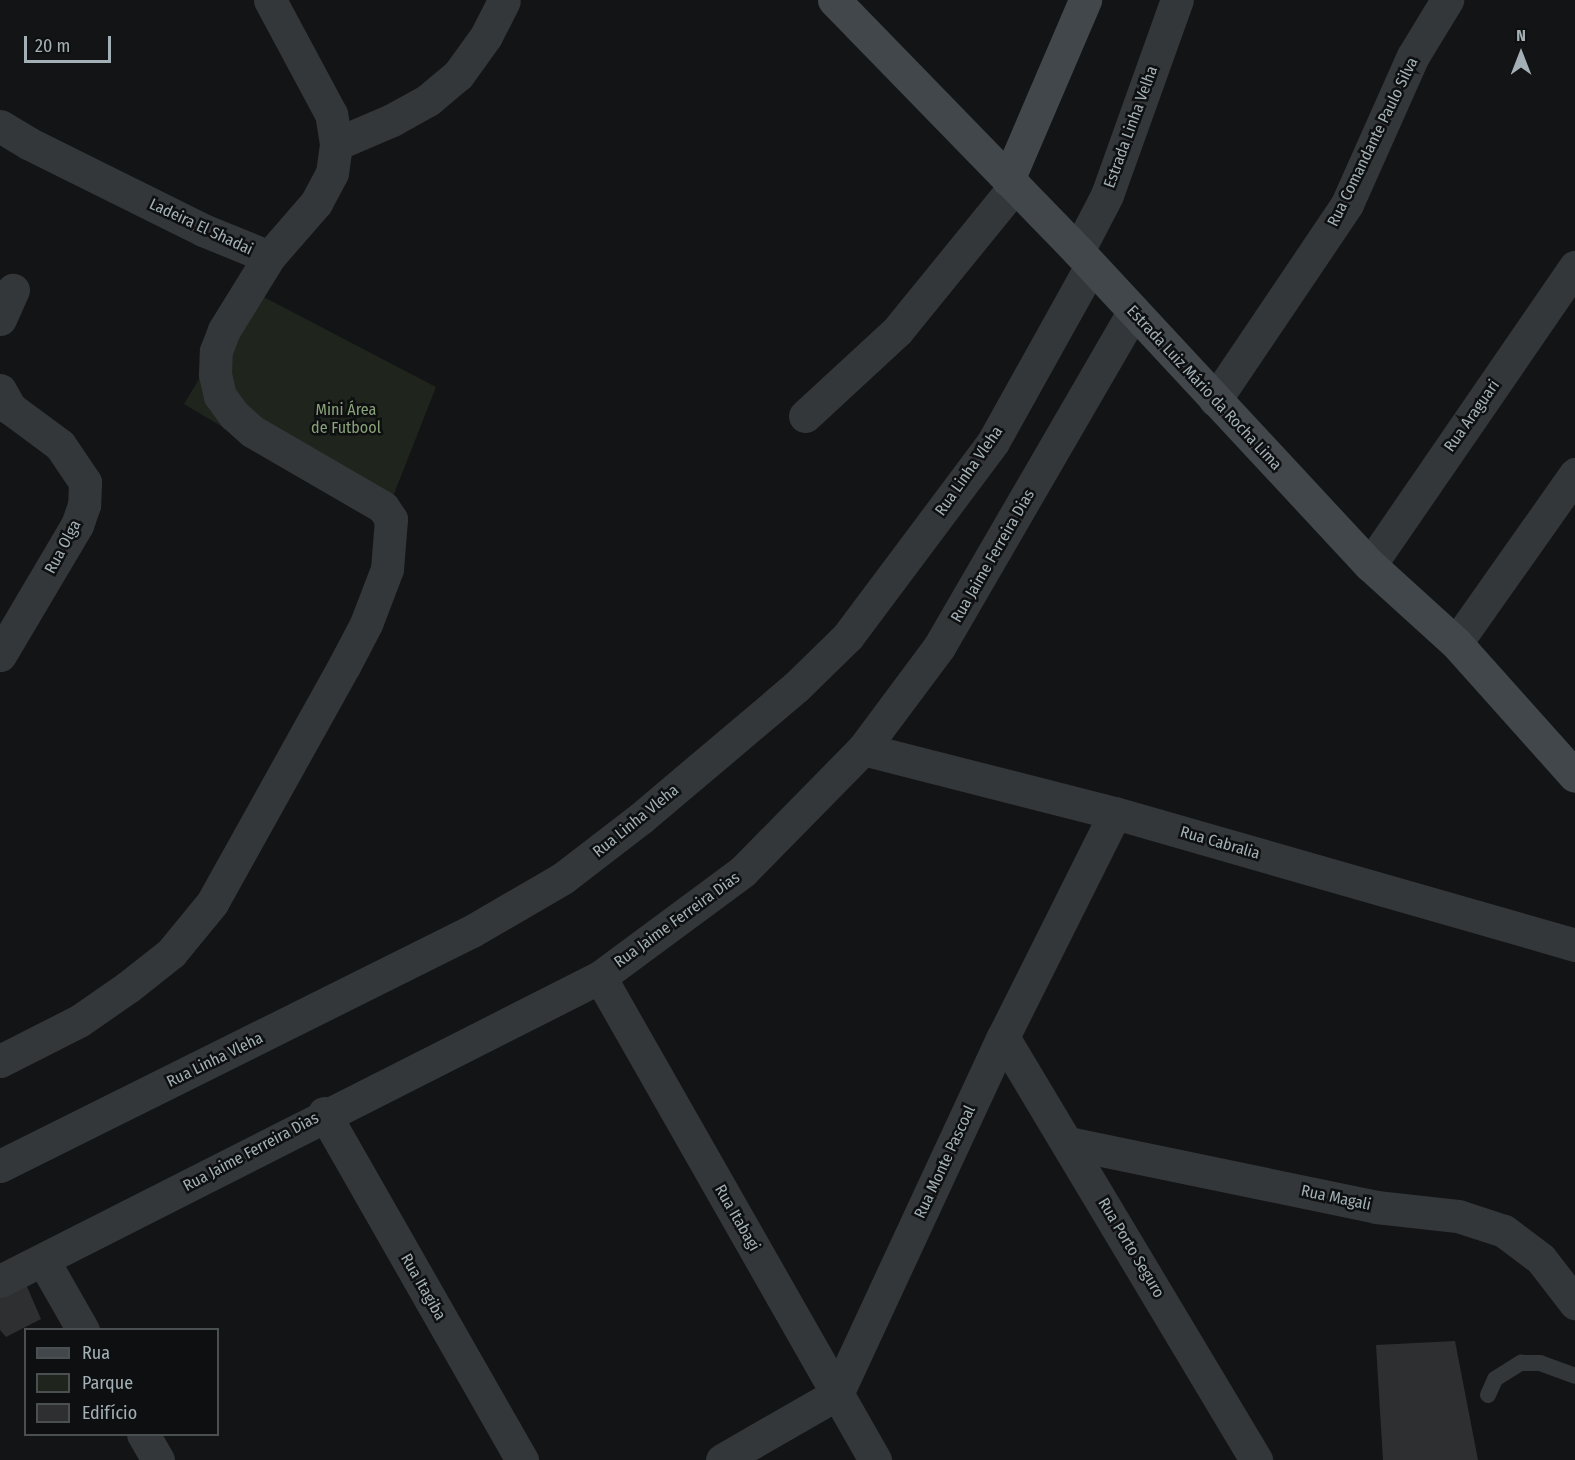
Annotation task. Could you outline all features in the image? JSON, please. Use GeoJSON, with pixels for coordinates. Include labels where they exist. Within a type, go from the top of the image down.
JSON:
{"type":"FeatureCollection","features":[{"type":"Feature","properties":{"kind":"main road","name":"Estrada Luiz Mário da Rocha Lima"},"geometry":{"type":"LineString","coordinates":[[834,0],[1084,258],[1370,564],[1455,643],[1575,776]]}},
{"type":"Feature","properties":{"kind":"main road"},"geometry":{"type":"LineString","coordinates":[[1012,183],[1085,0]]}},
{"type":"Feature","properties":{"kind":"street","name":"Ladeira El Shadai"},"geometry":{"type":"LineString","coordinates":[[0,126],[28,143],[203,230],[269,257],[316,203],[332,173],[336,144],[331,114],[270,0]]}},
{"type":"Feature","properties":{"kind":"street","name":"Estrada Linha Velha"},"geometry":{"type":"LineString","coordinates":[[1084,258],[1177,0]]}},
{"type":"Feature","properties":{"kind":"street","name":"Rua Comandante Paulo Silva"},"geometry":{"type":"LineString","coordinates":[[1215,400],[1347,204],[1413,56],[1447,0]]}},
{"type":"Feature","properties":{"kind":"street"},"geometry":{"type":"LineString","coordinates":[[336,144],[392,120],[428,100],[458,75],[486,36],[504,1]]}},
{"type":"Feature","properties":{"kind":"street"},"geometry":{"type":"LineString","coordinates":[[805,416],[897,331],[1012,183]]}},
{"type":"Feature","properties":{"kind":"street"},"geometry":{"type":"LineString","coordinates":[[0,1061],[79,1021],[128,987],[171,953],[212,903],[344,666],[387,569],[391,519],[383,507],[252,431],[234,415],[220,396],[215,374],[216,351],[224,330],[269,257]]}},
{"type":"Feature","properties":{"kind":"street","name":"Rua Linha Vleha"},"geometry":{"type":"LineString","coordinates":[[0,1166],[472,932],[563,878],[641,818],[796,687],[848,636],[993,442],[1084,258]]}},
{"type":"Feature","properties":{"kind":"street","name":"Rua Araguari"},"geometry":{"type":"LineString","coordinates":[[1370,564],[1575,267]]}},
{"type":"Feature","properties":{"kind":"street","name":"Rua Jaime Ferreira Dias"},"geometry":{"type":"LineString","coordinates":[[0,1281],[324,1113],[600,977],[743,871],[863,749],[939,647],[1133,312]]}},
{"type":"Feature","properties":{"kind":"street","name":"Rua Olga"},"geometry":{"type":"LineString","coordinates":[[0,390],[10,408],[60,445],[84,482],[84,505],[77,525],[0,655]]}},
{"type":"Feature","properties":{"kind":"street"},"geometry":{"type":"LineString","coordinates":[[1455,643],[1575,474]]}},
{"type":"Feature","properties":{"kind":"street","name":"Rua Cabralia"},"geometry":{"type":"LineString","coordinates":[[863,749],[1115,813],[1575,945]]}},
{"type":"Feature","properties":{"kind":"street","name":"Rua Monte Pascoal"},"geometry":{"type":"LineString","coordinates":[[837,1395],[1003,1037],[1115,813]]}},
{"type":"Feature","properties":{"kind":"street","name":"Rua Itabagi"},"geometry":{"type":"LineString","coordinates":[[600,977],[875,1460]]}},
{"type":"Feature","properties":{"kind":"street","name":"Rua Porto Seguro"},"geometry":{"type":"LineString","coordinates":[[1003,1037],[1256,1460]]}},
{"type":"Feature","properties":{"kind":"street","name":"Rua Itagiba"},"geometry":{"type":"LineString","coordinates":[[324,1113],[522,1460]]}},
{"type":"Feature","properties":{"kind":"street","name":"Rua Magali"},"geometry":{"type":"LineString","coordinates":[[1068,1143],[1376,1207],[1470,1220],[1504,1231],[1541,1259],[1575,1303]]}},
{"type":"Feature","properties":{"kind":"street"},"geometry":{"type":"LineString","coordinates":[[43,1260],[82,1328]]}},
{"type":"Feature","properties":{"kind":"street"},"geometry":{"type":"LineString","coordinates":[[722,1460],[837,1395]]}},
{"type":"Feature","properties":{"kind":"street"},"geometry":{"type":"LineString","coordinates":[[144,1436],[158,1460]]}},
{"type":"Feature","properties":{"kind":"lane"},"geometry":{"type":"LineString","coordinates":[[1488,1395],[1495,1379],[1521,1363],[1540,1363],[1575,1376]]}},
{"type":"Feature","properties":{"kind":"green space","name":"Mini Área de Futbool"},"geometry":{"type":"Polygon","coordinates":[[[252,291],[436,387],[383,522],[184,404],[252,291]]]}},
{"type":"Feature","properties":{"kind":"building"},"geometry":{"type":"Polygon","coordinates":[[[25,1282],[41,1319],[6,1337],[0,1330],[0,1294],[25,1282]]]}},
{"type":"Feature","properties":{"kind":"building"},"geometry":{"type":"Polygon","coordinates":[[[1455,1341],[1478,1460],[1383,1460],[1376,1345],[1455,1341]]]}}]}
